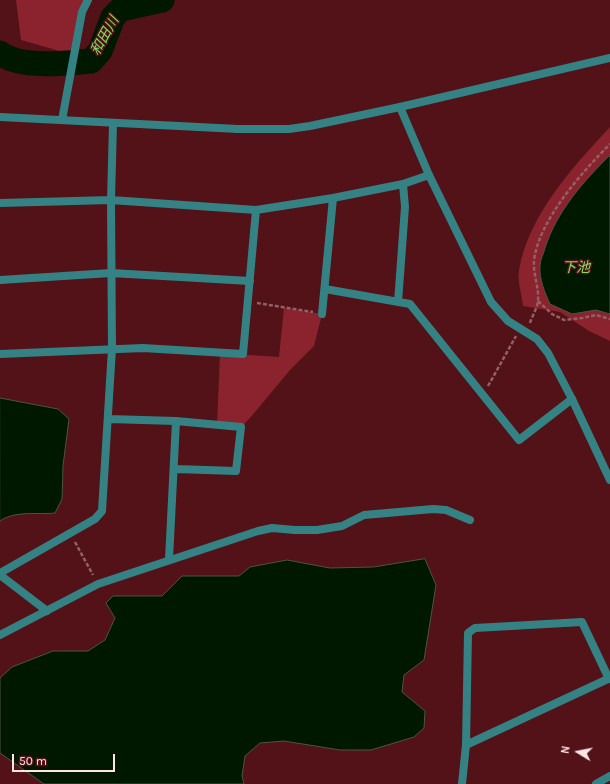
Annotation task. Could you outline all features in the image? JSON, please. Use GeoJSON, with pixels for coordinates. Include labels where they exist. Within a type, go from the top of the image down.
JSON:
{"type":"FeatureCollection","features":[{"type":"Feature","properties":{"kind":"street"},"geometry":{"type":"LineString","coordinates":[[62,120],[73,53],[82,12],[88,0]]}},
{"type":"Feature","properties":{"kind":"street"},"geometry":{"type":"LineString","coordinates":[[0,118],[238,129],[289,128],[400,107],[610,58]]}},
{"type":"Feature","properties":{"kind":"street"},"geometry":{"type":"LineString","coordinates":[[400,107],[429,175],[491,302],[508,321],[537,339],[548,353],[572,399],[610,480]]}},
{"type":"Feature","properties":{"kind":"street"},"geometry":{"type":"LineString","coordinates":[[47,611],[0,574],[95,518],[102,511],[109,419],[112,349],[111,200],[113,124]]}},
{"type":"Feature","properties":{"kind":"street"},"geometry":{"type":"LineString","coordinates":[[0,202],[111,200],[256,210],[333,198],[403,184],[429,175]]}},
{"type":"Feature","properties":{"kind":"street"},"geometry":{"type":"LineString","coordinates":[[398,302],[405,207],[403,184]]}},
{"type":"Feature","properties":{"kind":"street"},"geometry":{"type":"LineString","coordinates":[[322,314],[333,198]]}},
{"type":"Feature","properties":{"kind":"street"},"geometry":{"type":"LineString","coordinates":[[0,354],[143,348],[243,354],[249,301],[256,210]]}},
{"type":"Feature","properties":{"kind":"street"},"geometry":{"type":"LineString","coordinates":[[0,280],[111,273],[250,281]]}},
{"type":"Feature","properties":{"kind":"street"},"geometry":{"type":"LineString","coordinates":[[325,289],[410,304],[519,440],[572,399]]}},
{"type":"Feature","properties":{"kind":"street"},"geometry":{"type":"LineString","coordinates":[[109,419],[176,421],[241,427],[236,471],[175,469]]}},
{"type":"Feature","properties":{"kind":"street"},"geometry":{"type":"LineString","coordinates":[[170,559],[176,421]]}},
{"type":"Feature","properties":{"kind":"street"},"geometry":{"type":"LineString","coordinates":[[0,635],[98,584],[258,531],[272,528],[317,530],[342,526],[364,515],[433,509],[446,510],[470,520]]}},
{"type":"Feature","properties":{"kind":"street"},"geometry":{"type":"LineString","coordinates":[[462,784],[466,745],[468,633],[475,628],[582,622],[609,678],[466,745]]}},
{"type":"Feature","properties":{"kind":"street"},"geometry":{"type":"LineString","coordinates":[[596,784],[610,776]]}},
{"type":"Feature","properties":{"kind":"path"},"geometry":{"type":"LineString","coordinates":[[483,395],[523,331],[538,301],[534,261],[541,237],[568,190],[583,171],[610,144]]}},
{"type":"Feature","properties":{"kind":"path"},"geometry":{"type":"LineString","coordinates":[[249,301],[322,314]]}},
{"type":"Feature","properties":{"kind":"path"},"geometry":{"type":"LineString","coordinates":[[538,301],[552,314],[564,320],[582,318],[596,314],[610,319]]}},
{"type":"Feature","properties":{"kind":"path"},"geometry":{"type":"LineString","coordinates":[[70,533],[98,584]]}},
{"type":"Feature","properties":{"kind":"shaded area"},"geometry":{"type":"Polygon","coordinates":[[[16,0],[88,0],[73,53],[63,52],[21,40],[16,0]]]}},
{"type":"Feature","properties":{"kind":"shaded area","name":"下池"},"geometry":{"type":"Polygon","coordinates":[[[610,127],[610,341],[589,331],[560,312],[523,306],[519,283],[519,270],[524,249],[532,230],[554,192],[610,127]]]}},
{"type":"Feature","properties":{"kind":"shaded area"},"geometry":{"type":"Polygon","coordinates":[[[284,308],[322,314],[314,346],[290,370],[241,427],[217,425],[220,353],[279,357],[284,308]]]}},
{"type":"Feature","properties":{"kind":"water","name":"下池"},"geometry":{"type":"Polygon","coordinates":[[[610,155],[610,314],[596,310],[572,314],[550,304],[541,281],[541,261],[550,234],[564,209],[590,176],[610,155]]]}},
{"type":"Feature","properties":{"kind":"water"},"geometry":{"type":"Polygon","coordinates":[[[0,398],[58,409],[69,419],[63,466],[62,499],[55,513],[13,515],[0,521],[0,398]]]}},
{"type":"Feature","properties":{"kind":"water"},"geometry":{"type":"Polygon","coordinates":[[[425,559],[436,585],[424,660],[404,675],[402,692],[425,711],[424,728],[414,737],[371,750],[340,750],[284,741],[260,743],[245,756],[242,776],[244,784],[44,784],[0,753],[0,678],[12,667],[53,651],[88,651],[105,640],[115,618],[106,603],[113,596],[162,596],[182,576],[239,576],[250,567],[287,560],[330,568],[373,567],[425,559]]]}},
{"type":"Feature","properties":{"kind":"waterway","name":"和田川"},"geometry":{"type":"LineString","coordinates":[[0,53],[9,58],[31,63],[56,64],[91,61],[100,51],[113,17],[121,9],[162,0]]}}]}
